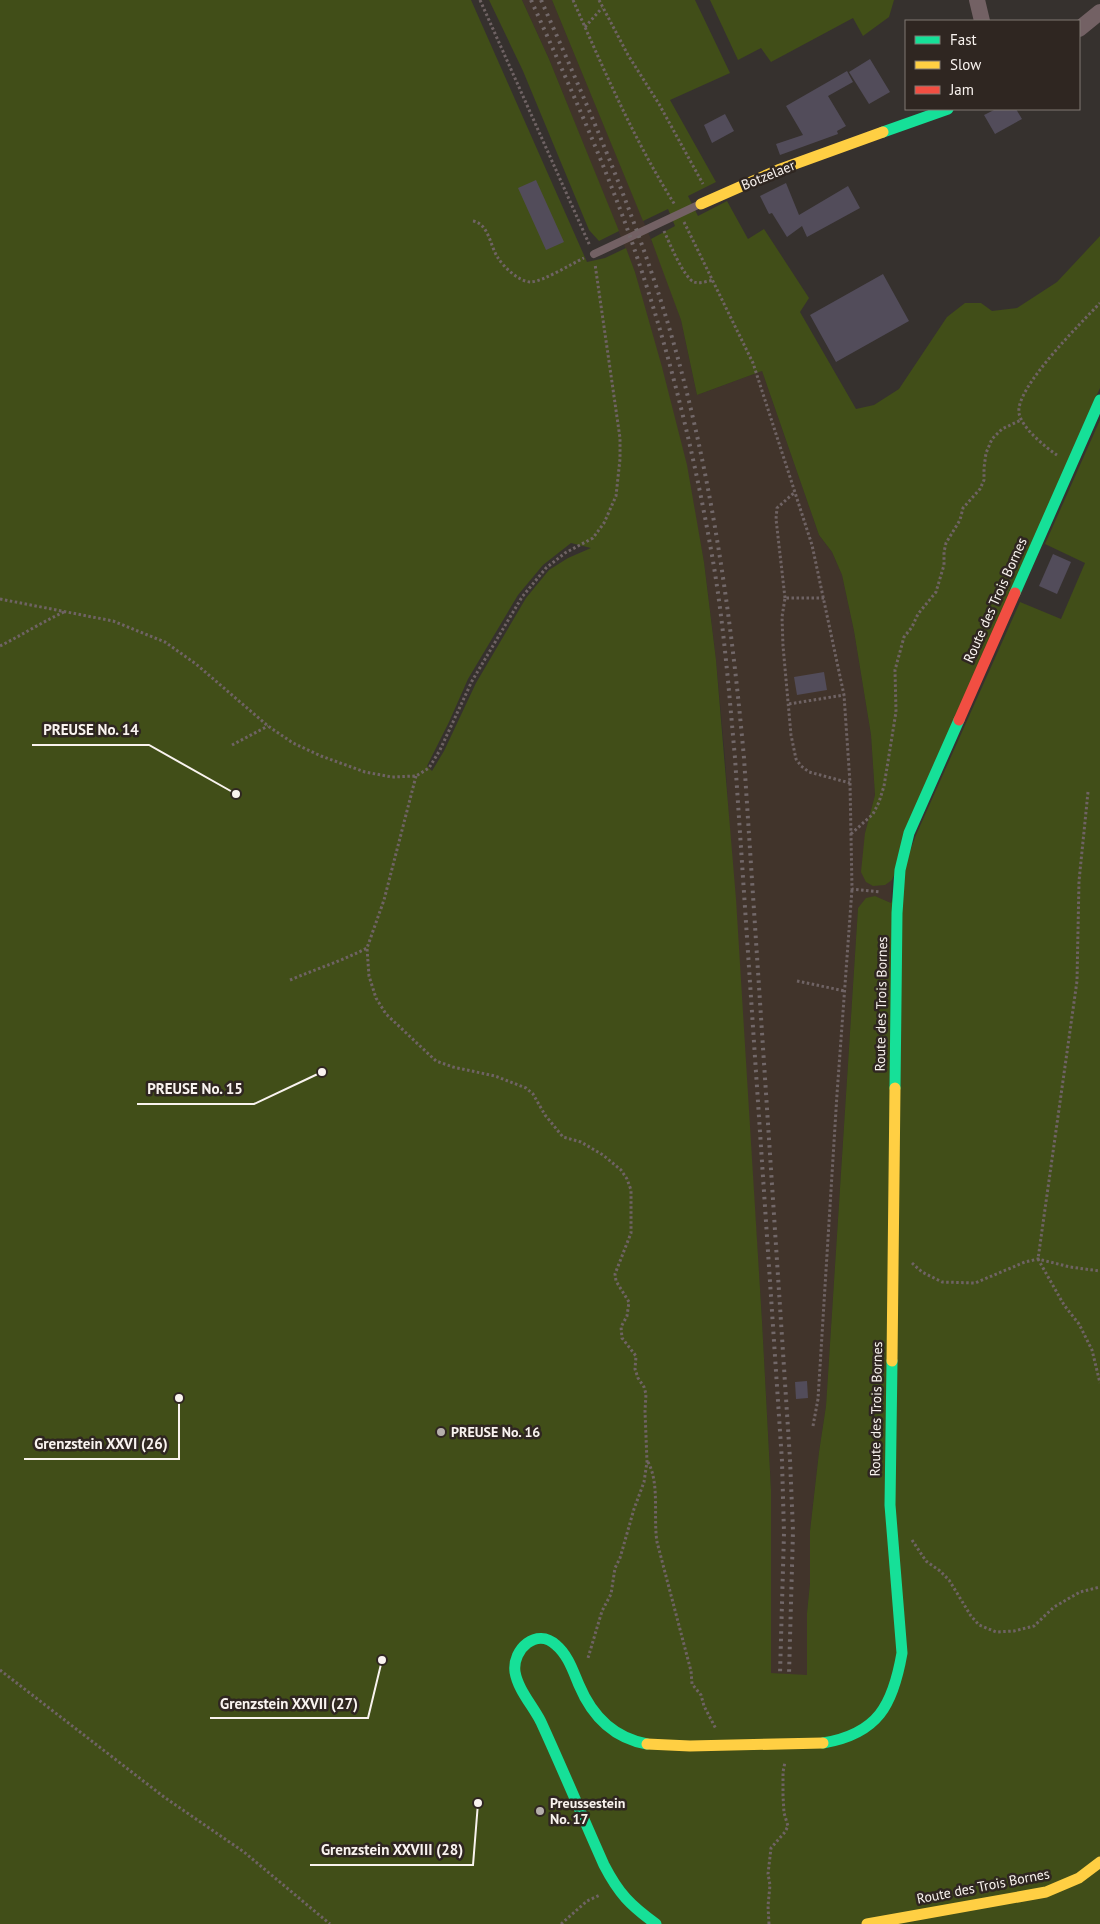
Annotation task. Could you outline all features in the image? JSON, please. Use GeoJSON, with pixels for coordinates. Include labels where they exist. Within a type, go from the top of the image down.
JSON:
{"type":"FeatureCollection","features":[{"type":"Feature","properties":{"kind":"street"},"geometry":{"type":"LineString","coordinates":[[977,0],[982,20]]}},
{"type":"Feature","properties":{"kind":"street"},"geometry":{"type":"LineString","coordinates":[[1080,28],[1100,12]]}},
{"type":"Feature","properties":{"kind":"street","name":"Botzelaer"},"geometry":{"type":"LineString","coordinates":[[706,202],[778,170],[945,110]]}},
{"type":"Feature","properties":{"kind":"street","name":"Route des Trois Bornes"},"geometry":{"type":"LineString","coordinates":[[656,1924],[628,1902],[617,1887],[603,1861],[534,1708],[514,1670],[519,1651],[535,1639],[544,1638],[554,1642],[568,1660],[589,1706],[608,1726],[636,1742],[697,1746],[821,1743],[844,1738],[863,1730],[876,1719],[889,1700],[899,1674],[902,1653],[890,1504],[898,894],[900,870],[909,834],[1100,400]]}},
{"type":"Feature","properties":{"kind":"street","name":"Route des Trois Bornes"},"geometry":{"type":"LineString","coordinates":[[867,1924],[1046,1892],[1079,1878],[1100,1862]]}},
{"type":"Feature","properties":{"kind":"lane","name":"Botzelaer"},"geometry":{"type":"LineString","coordinates":[[594,254],[706,202]]}},
{"type":"Feature","properties":{"kind":"path"},"geometry":{"type":"LineString","coordinates":[[0,599],[113,621],[165,642],[196,664],[268,726],[294,743],[321,756],[366,772],[392,777],[416,776],[429,768],[440,750],[472,681],[522,597],[546,568],[565,553],[593,538],[604,524],[616,496],[620,459],[620,438],[608,343],[594,254],[579,225],[480,0]]}},
{"type":"Feature","properties":{"kind":"path"},"geometry":{"type":"LineString","coordinates":[[573,0],[644,152],[657,178],[674,204]]}},
{"type":"Feature","properties":{"kind":"path"},"geometry":{"type":"LineString","coordinates":[[599,0],[628,55],[659,104],[706,202]]}},
{"type":"Feature","properties":{"kind":"path"},"geometry":{"type":"LineString","coordinates":[[585,27],[602,8]]}},
{"type":"Feature","properties":{"kind":"path"},"geometry":{"type":"LineString","coordinates":[[473,221],[483,226],[498,258],[519,279],[531,282],[577,261]]}},
{"type":"Feature","properties":{"kind":"path"},"geometry":{"type":"LineString","coordinates":[[660,224],[683,270],[691,281],[696,283],[714,280]]}},
{"type":"Feature","properties":{"kind":"path"},"geometry":{"type":"LineString","coordinates":[[687,228],[753,363],[812,545],[844,695],[850,783],[852,889],[818,1399],[813,1426]]}},
{"type":"Feature","properties":{"kind":"path"},"geometry":{"type":"LineString","coordinates":[[1073,464],[1044,446],[1021,420],[1020,403],[1025,391],[1046,363],[1100,302]]}},
{"type":"Feature","properties":{"kind":"path"},"geometry":{"type":"LineString","coordinates":[[851,834],[873,814],[884,786],[896,712],[895,670],[904,637],[912,627],[918,614],[936,592],[944,565],[946,543],[960,520],[964,508],[980,489],[984,480],[986,453],[992,439],[1002,429],[1021,420]]}},
{"type":"Feature","properties":{"kind":"path"},"geometry":{"type":"LineString","coordinates":[[794,492],[777,508],[776,519],[785,598],[782,617],[783,646],[793,750],[801,766],[818,775],[833,777],[850,783]]}},
{"type":"Feature","properties":{"kind":"path"},"geometry":{"type":"LineString","coordinates":[[785,598],[824,598]]}},
{"type":"Feature","properties":{"kind":"path"},"geometry":{"type":"LineString","coordinates":[[0,646],[41,622],[64,612]]}},
{"type":"Feature","properties":{"kind":"path"},"geometry":{"type":"LineString","coordinates":[[789,704],[844,695]]}},
{"type":"Feature","properties":{"kind":"path"},"geometry":{"type":"LineString","coordinates":[[232,745],[268,726]]}},
{"type":"Feature","properties":{"kind":"path"},"geometry":{"type":"LineString","coordinates":[[416,776],[384,900],[367,948],[369,976],[376,998],[386,1014],[428,1054],[443,1065],[496,1076],[526,1088],[563,1137],[582,1142],[614,1163],[627,1178],[631,1190],[631,1233],[615,1274],[616,1281],[628,1302],[627,1316],[621,1326],[622,1338],[636,1356],[635,1369],[646,1394],[647,1462],[644,1482],[615,1568],[611,1594],[606,1602],[590,1651]]}},
{"type":"Feature","properties":{"kind":"path"},"geometry":{"type":"LineString","coordinates":[[1088,792],[1079,880],[1077,981],[1038,1259],[1064,1305],[1079,1324],[1092,1350],[1100,1383]]}},
{"type":"Feature","properties":{"kind":"path"},"geometry":{"type":"LineString","coordinates":[[852,889],[898,894]]}},
{"type":"Feature","properties":{"kind":"path"},"geometry":{"type":"LineString","coordinates":[[290,980],[315,969],[341,961],[367,948]]}},
{"type":"Feature","properties":{"kind":"path"},"geometry":{"type":"LineString","coordinates":[[798,981],[845,991]]}},
{"type":"Feature","properties":{"kind":"path"},"geometry":{"type":"LineString","coordinates":[[894,1248],[922,1272],[942,1282],[975,1283],[1025,1262],[1038,1259],[1070,1267],[1100,1271]]}},
{"type":"Feature","properties":{"kind":"path"},"geometry":{"type":"LineString","coordinates":[[647,1462],[653,1471],[654,1478],[657,1542],[691,1670],[692,1684],[701,1695],[706,1712],[716,1729],[714,1732]]}},
{"type":"Feature","properties":{"kind":"path"},"geometry":{"type":"LineString","coordinates":[[909,1534],[926,1561],[940,1571],[948,1580],[971,1616],[979,1625],[996,1632],[1014,1631],[1034,1626],[1054,1607],[1080,1592],[1100,1587]]}},
{"type":"Feature","properties":{"kind":"path"},"geometry":{"type":"LineString","coordinates":[[0,1670],[164,1797],[244,1852],[330,1924]]}},
{"type":"Feature","properties":{"kind":"path"},"geometry":{"type":"LineString","coordinates":[[769,1924],[770,1885],[768,1874],[771,1848],[788,1826],[784,1813],[783,1772],[788,1744]]}},
{"type":"Feature","properties":{"kind":"path"},"geometry":{"type":"LineString","coordinates":[[561,1924],[587,1901],[617,1887]]}},
{"type":"Feature","properties":{"kind":"shaded area"},"geometry":{"type":"Polygon","coordinates":[[[522,0],[552,0],[667,278],[681,320],[697,395],[762,371],[819,535],[832,552],[842,575],[854,631],[871,735],[875,795],[865,833],[892,880],[891,903],[874,896],[858,908],[826,1406],[810,1531],[807,1676],[771,1673],[771,1490],[762,1321],[725,758],[704,562],[695,516],[635,272],[549,59],[522,0]]]}},
{"type":"Feature","properties":{"kind":"green space"},"geometry":{"type":"Polygon","coordinates":[[[0,0],[471,0],[587,262],[605,258],[626,248],[635,272],[662,367],[687,465],[704,562],[716,660],[736,899],[771,1490],[771,1673],[807,1675],[810,1531],[826,1406],[858,908],[866,898],[875,896],[891,903],[916,835],[1020,602],[1061,619],[1085,563],[1045,544],[1100,420],[1100,1924],[0,1924],[0,0]],[[571,543],[543,565],[518,595],[468,679],[427,766],[432,771],[444,751],[476,683],[526,598],[549,570],[568,558],[591,548],[571,543]]]}},
{"type":"Feature","properties":{"kind":"green space"},"geometry":{"type":"Polygon","coordinates":[[[489,0],[522,0],[549,59],[619,231],[599,241],[589,230],[523,71],[489,0]]]}},
{"type":"Feature","properties":{"kind":"green space"},"geometry":{"type":"Polygon","coordinates":[[[552,0],[695,0],[730,73],[670,100],[716,182],[688,196],[698,216],[727,201],[748,239],[764,229],[809,298],[800,312],[856,409],[874,405],[899,389],[947,317],[965,303],[981,303],[992,311],[1017,308],[1057,282],[1100,236],[1100,388],[892,880],[885,885],[873,886],[866,882],[861,872],[865,833],[875,795],[871,735],[854,631],[842,575],[832,552],[819,535],[762,371],[697,395],[681,320],[651,239],[675,226],[668,209],[643,221],[552,0]]]}},
{"type":"Feature","properties":{"kind":"green space"},"geometry":{"type":"Polygon","coordinates":[[[710,0],[894,0],[889,17],[863,36],[853,18],[771,62],[761,48],[738,60],[710,0]]]}},
{"type":"Feature","properties":{"kind":"building"},"geometry":{"type":"Polygon","coordinates":[[[870,59],[890,92],[869,104],[849,72],[870,59]]]}},
{"type":"Feature","properties":{"kind":"building"},"geometry":{"type":"Polygon","coordinates":[[[847,71],[853,82],[828,96],[846,126],[837,131],[838,134],[780,155],[776,144],[803,135],[786,106],[847,71]]]}},
{"type":"Feature","properties":{"kind":"building"},"geometry":{"type":"Polygon","coordinates":[[[994,110],[1017,110],[1022,119],[995,134],[984,115],[994,110]]]}},
{"type":"Feature","properties":{"kind":"building"},"geometry":{"type":"Polygon","coordinates":[[[725,114],[734,131],[712,143],[704,125],[725,114]]]}},
{"type":"Feature","properties":{"kind":"building"},"geometry":{"type":"Polygon","coordinates":[[[536,180],[564,242],[546,250],[518,188],[536,180]]]}},
{"type":"Feature","properties":{"kind":"building"},"geometry":{"type":"Polygon","coordinates":[[[786,183],[799,215],[848,186],[860,208],[807,237],[802,226],[787,237],[772,213],[769,214],[760,196],[786,183]]]}},
{"type":"Feature","properties":{"kind":"building"},"geometry":{"type":"Polygon","coordinates":[[[883,274],[909,321],[836,362],[810,315],[883,274]]]}},
{"type":"Feature","properties":{"kind":"building"},"geometry":{"type":"Polygon","coordinates":[[[1053,554],[1071,562],[1057,594],[1039,586],[1053,554]]]}},
{"type":"Feature","properties":{"kind":"building"},"geometry":{"type":"Polygon","coordinates":[[[824,672],[827,690],[797,695],[794,677],[824,672]]]}},
{"type":"Feature","properties":{"kind":"building"},"geometry":{"type":"Polygon","coordinates":[[[807,1381],[808,1398],[796,1399],[795,1382],[807,1381]]]}},
{"type":"Feature","properties":{"kind":"railway"},"geometry":{"type":"LineString","coordinates":[[531,0],[576,101],[618,203],[653,307],[674,379],[691,451],[717,585],[735,758],[782,1461],[784,1533],[780,1674]]}},
{"type":"Feature","properties":{"kind":"railway"},"geometry":{"type":"LineString","coordinates":[[541,0],[612,166],[650,268],[669,328],[686,388],[700,449],[722,572],[731,634],[744,758],[790,1459],[793,1531],[789,1674]]}},
{"type":"Feature","properties":{"kind":"traffic: fast"},"geometry":{"type":"LineString","coordinates":[[883,132],[945,110]]}},
{"type":"Feature","properties":{"kind":"traffic: fast"},"geometry":{"type":"LineString","coordinates":[[1015,593],[1100,400]]}},
{"type":"Feature","properties":{"kind":"traffic: fast"},"geometry":{"type":"LineString","coordinates":[[895,1088],[897,913],[900,870],[909,833],[959,720]]}},
{"type":"Feature","properties":{"kind":"traffic: fast"},"geometry":{"type":"LineString","coordinates":[[823,1743],[842,1739],[857,1732],[870,1724],[880,1714],[894,1688],[902,1653],[890,1505],[892,1361]]}},
{"type":"Feature","properties":{"kind":"traffic: fast"},"geometry":{"type":"LineString","coordinates":[[647,1744],[624,1737],[614,1731],[598,1716],[584,1696],[567,1658],[556,1645],[549,1640],[541,1638],[527,1643],[522,1649],[515,1663],[517,1679],[522,1692],[541,1722],[604,1865],[626,1898],[656,1924]]}},
{"type":"Feature","properties":{"kind":"traffic: slow"},"geometry":{"type":"LineString","coordinates":[[701,204],[778,170],[883,132]]}},
{"type":"Feature","properties":{"kind":"traffic: slow"},"geometry":{"type":"LineString","coordinates":[[892,1361],[895,1088]]}},
{"type":"Feature","properties":{"kind":"traffic: slow"},"geometry":{"type":"LineString","coordinates":[[647,1744],[690,1746],[823,1743]]}},
{"type":"Feature","properties":{"kind":"traffic: slow"},"geometry":{"type":"LineString","coordinates":[[867,1924],[1046,1892],[1079,1878],[1100,1862]]}},
{"type":"Feature","properties":{"kind":"traffic: jam"},"geometry":{"type":"LineString","coordinates":[[959,720],[1015,593]]}},
{"type":"Feature","properties":{"kind":"place","name":"PREUSE No. 14"},"geometry":{"type":"Point","coordinates":[236,794]}},
{"type":"Feature","properties":{"kind":"place","name":"PREUSE No. 15"},"geometry":{"type":"Point","coordinates":[322,1072]}},
{"type":"Feature","properties":{"kind":"place","name":"Grenzstein XXVI (26)"},"geometry":{"type":"Point","coordinates":[179,1398]}},
{"type":"Feature","properties":{"kind":"place","name":"PREUSE No. 16"},"geometry":{"type":"Point","coordinates":[441,1432]}},
{"type":"Feature","properties":{"kind":"place","name":"Grenzstein XXVII (27)"},"geometry":{"type":"Point","coordinates":[382,1660]}},
{"type":"Feature","properties":{"kind":"place","name":"Grenzstein XXVIII (28)"},"geometry":{"type":"Point","coordinates":[478,1803]}},
{"type":"Feature","properties":{"kind":"place","name":"Preussestein No. 17"},"geometry":{"type":"Point","coordinates":[540,1811]}}]}
